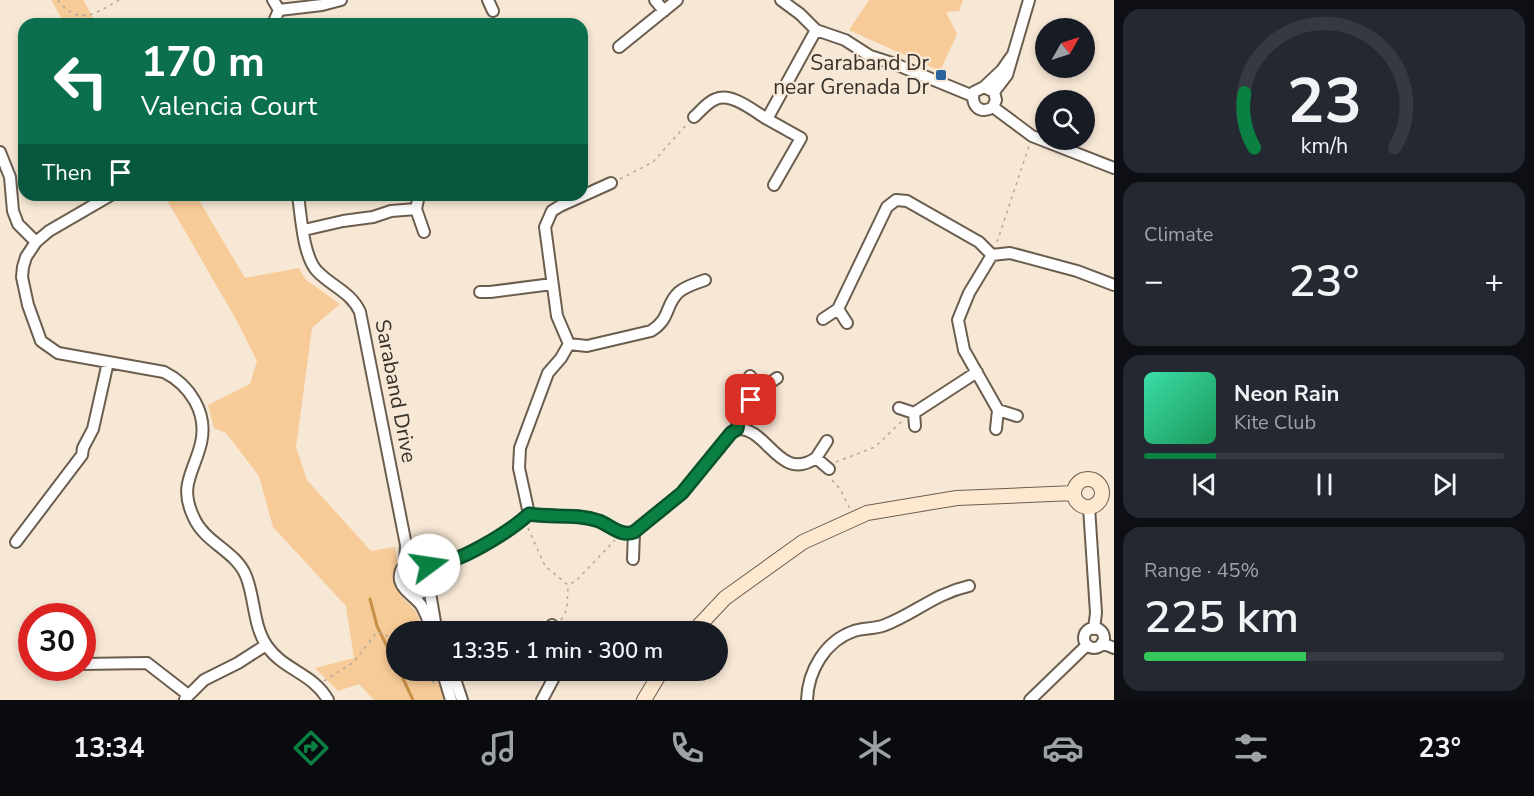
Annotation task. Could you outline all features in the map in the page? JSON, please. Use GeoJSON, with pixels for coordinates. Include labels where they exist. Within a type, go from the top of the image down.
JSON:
{"type":"FeatureCollection","features":[{"type":"Feature","properties":{"kind":"street"},"geometry":{"type":"LineString","coordinates":[[273,0],[279,10]]}},
{"type":"Feature","properties":{"kind":"street"},"geometry":{"type":"LineString","coordinates":[[279,10],[322,5],[341,0]]}},
{"type":"Feature","properties":{"kind":"street"},"geometry":{"type":"LineString","coordinates":[[655,0],[664,11]]}},
{"type":"Feature","properties":{"kind":"street"},"geometry":{"type":"LineString","coordinates":[[619,46],[677,0]]}},
{"type":"Feature","properties":{"kind":"street"},"geometry":{"type":"LineString","coordinates":[[781,0],[816,30],[845,40],[870,56],[973,96]]}},
{"type":"Feature","properties":{"kind":"street"},"geometry":{"type":"LineString","coordinates":[[989,90],[1011,57],[1029,0]]}},
{"type":"Feature","properties":{"kind":"street"},"geometry":{"type":"LineString","coordinates":[[276,18],[279,10]]}},
{"type":"Feature","properties":{"kind":"street"},"geometry":{"type":"LineString","coordinates":[[767,119],[816,30]]}},
{"type":"Feature","properties":{"kind":"street"},"geometry":{"type":"LineString","coordinates":[[977,90],[989,90],[996,100],[989,110],[981,110],[974,105],[973,96],[977,90]]}},
{"type":"Feature","properties":{"kind":"street"},"geometry":{"type":"LineString","coordinates":[[694,117],[710,102],[726,97],[801,138],[774,185]]}},
{"type":"Feature","properties":{"kind":"street"},"geometry":{"type":"LineString","coordinates":[[993,107],[1032,136],[1114,168]]}},
{"type":"Feature","properties":{"kind":"street"},"geometry":{"type":"LineString","coordinates":[[0,152],[10,177],[13,211],[18,224],[36,242]]}},
{"type":"Feature","properties":{"kind":"street"},"geometry":{"type":"LineString","coordinates":[[588,193],[611,183]]}},
{"type":"Feature","properties":{"kind":"street"},"geometry":{"type":"LineString","coordinates":[[823,319],[838,309],[887,207],[896,200],[907,201],[978,242],[992,255],[1010,253],[1077,271],[1114,285]]}},
{"type":"Feature","properties":{"kind":"street"},"geometry":{"type":"LineString","coordinates":[[101,201],[49,231],[36,242],[26,257],[22,277],[28,305],[41,341],[58,354],[164,372],[182,385],[196,402],[203,432],[188,480],[187,492],[194,519],[202,531],[232,557],[246,575],[260,631],[266,645],[283,662],[319,685],[328,700]]}},
{"type":"Feature","properties":{"kind":"street","name":"Saraband Drive"},"geometry":{"type":"LineString","coordinates":[[299,201],[309,259],[315,269],[350,296],[360,312],[406,545],[405,566]]}},
{"type":"Feature","properties":{"kind":"street"},"geometry":{"type":"LineString","coordinates":[[418,201],[416,209],[424,232]]}},
{"type":"Feature","properties":{"kind":"street"},"geometry":{"type":"LineString","coordinates":[[569,344],[556,316],[545,227],[552,211],[571,201]]}},
{"type":"Feature","properties":{"kind":"street"},"geometry":{"type":"LineString","coordinates":[[303,230],[373,217],[391,211],[416,209]]}},
{"type":"Feature","properties":{"kind":"street"},"geometry":{"type":"LineString","coordinates":[[992,255],[969,293],[958,320],[964,350],[998,410],[996,429]]}},
{"type":"Feature","properties":{"kind":"street"},"geometry":{"type":"LineString","coordinates":[[569,344],[587,346],[651,331],[660,326],[666,318],[673,299],[679,293],[705,280]]}},
{"type":"Feature","properties":{"kind":"street"},"geometry":{"type":"LineString","coordinates":[[480,292],[552,284]]}},
{"type":"Feature","properties":{"kind":"street"},"geometry":{"type":"LineString","coordinates":[[838,309],[847,322]]}},
{"type":"Feature","properties":{"kind":"street"},"geometry":{"type":"LineString","coordinates":[[526,516],[519,468],[520,448],[548,374],[569,344]]}},
{"type":"Feature","properties":{"kind":"street"},"geometry":{"type":"LineString","coordinates":[[16,542],[82,455],[83,448],[93,429],[108,362]]}},
{"type":"Feature","properties":{"kind":"street"},"geometry":{"type":"LineString","coordinates":[[914,413],[977,372]]}},
{"type":"Feature","properties":{"kind":"street"},"geometry":{"type":"LineString","coordinates":[[750,376],[761,388]]}},
{"type":"Feature","properties":{"kind":"street"},"geometry":{"type":"LineString","coordinates":[[737,429],[740,412],[761,388],[777,378]]}},
{"type":"Feature","properties":{"kind":"street"},"geometry":{"type":"LineString","coordinates":[[899,408],[914,413]]}},
{"type":"Feature","properties":{"kind":"street"},"geometry":{"type":"LineString","coordinates":[[998,410],[1017,416]]}},
{"type":"Feature","properties":{"kind":"street"},"geometry":{"type":"LineString","coordinates":[[914,413],[915,426]]}},
{"type":"Feature","properties":{"kind":"street"},"geometry":{"type":"LineString","coordinates":[[429,621],[410,593],[402,586],[400,581],[405,566],[414,562],[436,566],[452,561],[514,527],[526,516],[574,516],[601,522],[621,533],[634,532],[682,493],[731,433],[737,429],[750,432],[783,460],[792,464],[802,465],[816,458],[827,441]]}},
{"type":"Feature","properties":{"kind":"street"},"geometry":{"type":"LineString","coordinates":[[816,458],[827,468]]}},
{"type":"Feature","properties":{"kind":"street"},"geometry":{"type":"LineString","coordinates":[[1087,478],[1099,483],[1108,491],[1099,502],[1089,507],[1079,503],[1074,493],[1079,482],[1087,478]]}},
{"type":"Feature","properties":{"kind":"street"},"geometry":{"type":"LineString","coordinates":[[703,621],[725,598],[803,542],[861,515],[957,498],[1074,493]]}},
{"type":"Feature","properties":{"kind":"street"},"geometry":{"type":"LineString","coordinates":[[1089,507],[1096,613],[1094,629]]}},
{"type":"Feature","properties":{"kind":"street"},"geometry":{"type":"LineString","coordinates":[[633,559],[634,532]]}},
{"type":"Feature","properties":{"kind":"street","name":"Saraband Drive"},"geometry":{"type":"LineString","coordinates":[[406,545],[422,564]]}},
{"type":"Feature","properties":{"kind":"street"},"geometry":{"type":"LineString","coordinates":[[410,593],[421,593],[452,561]]}},
{"type":"Feature","properties":{"kind":"street"},"geometry":{"type":"LineString","coordinates":[[422,564],[431,573],[430,585],[435,621]]}},
{"type":"Feature","properties":{"kind":"street"},"geometry":{"type":"LineString","coordinates":[[807,700],[808,689],[820,659],[838,639],[854,631],[885,625],[938,596],[969,586]]}},
{"type":"Feature","properties":{"kind":"street"},"geometry":{"type":"LineString","coordinates":[[1094,629],[1101,632],[1104,638],[1102,643],[1093,648],[1084,640],[1085,634],[1094,629]]}},
{"type":"Feature","properties":{"kind":"street"},"geometry":{"type":"LineString","coordinates":[[1102,643],[1114,648]]}},
{"type":"Feature","properties":{"kind":"street"},"geometry":{"type":"LineString","coordinates":[[96,664],[147,663],[185,697],[204,680],[238,663],[266,645]]}},
{"type":"Feature","properties":{"kind":"street"},"geometry":{"type":"LineString","coordinates":[[1031,700],[1087,645]]}},
{"type":"Feature","properties":{"kind":"street"},"geometry":{"type":"LineString","coordinates":[[446,681],[452,700]]}},
{"type":"Feature","properties":{"kind":"street"},"geometry":{"type":"LineString","coordinates":[[456,681],[462,700]]}},
{"type":"Feature","properties":{"kind":"street"},"geometry":{"type":"LineString","coordinates":[[542,700],[552,681]]}},
{"type":"Feature","properties":{"kind":"street"},"geometry":{"type":"LineString","coordinates":[[644,700],[655,681]]}},
{"type":"Feature","properties":{"kind":"path"},"geometry":{"type":"LineString","coordinates":[[58,0],[70,13],[79,16],[92,15],[119,0]]}},
{"type":"Feature","properties":{"kind":"path"},"geometry":{"type":"LineString","coordinates":[[611,183],[653,162],[681,131]]}},
{"type":"Feature","properties":{"kind":"path"},"geometry":{"type":"LineString","coordinates":[[997,242],[1032,136]]}},
{"type":"Feature","properties":{"kind":"path"},"geometry":{"type":"LineString","coordinates":[[848,506],[840,489],[826,472],[828,462],[839,462],[875,447],[904,419],[914,413]]}},
{"type":"Feature","properties":{"kind":"path"},"geometry":{"type":"LineString","coordinates":[[526,516],[545,566],[568,585]]}},
{"type":"Feature","properties":{"kind":"path"},"geometry":{"type":"LineString","coordinates":[[568,585],[576,581],[621,533]]}},
{"type":"Feature","properties":{"kind":"path"},"geometry":{"type":"LineString","coordinates":[[561,621],[567,609],[568,585]]}},
{"type":"Feature","properties":{"kind":"path"},"geometry":{"type":"LineString","coordinates":[[319,685],[354,662],[377,632],[386,635]]}},
{"type":"Feature","properties":{"kind":"path"},"geometry":{"type":"LineString","coordinates":[[432,681],[440,689]]}},
{"type":"Feature","properties":{"kind":"shaded area"},"geometry":{"type":"Polygon","coordinates":[[[51,0],[83,0],[94,18],[62,18],[51,0]]]}},
{"type":"Feature","properties":{"kind":"shaded area"},"geometry":{"type":"Polygon","coordinates":[[[869,0],[963,0],[959,11],[946,12],[957,34],[940,71],[849,30],[869,0]]]}},
{"type":"Feature","properties":{"kind":"shaded area"},"geometry":{"type":"Polygon","coordinates":[[[167,201],[200,201],[245,278],[299,268],[306,280],[340,304],[312,328],[296,447],[307,480],[371,551],[395,547],[398,567],[394,576],[400,595],[415,610],[420,621],[386,621],[386,681],[439,681],[444,700],[374,700],[359,684],[338,691],[315,668],[354,658],[346,606],[273,527],[259,476],[226,433],[214,428],[208,405],[250,384],[257,361],[237,321],[167,201]]]}},
{"type":"Feature","properties":{"kind":"waterway"},"geometry":{"type":"LineString","coordinates":[[370,599],[377,626],[386,644]]}},
{"type":"Feature","properties":{"kind":"waterway"},"geometry":{"type":"LineString","coordinates":[[404,681],[413,700]]}},
{"type":"Feature","properties":{"kind":"place","name":"Saraband Dr near Grenada Dr"},"geometry":{"type":"Point","coordinates":[941,75]}},
{"type":"Feature","properties":{"kind":"route"},"geometry":{"type":"LineString","coordinates":[[429,565],[436,566],[452,561],[514,527],[529,514],[546,517],[558,515],[587,518],[601,522],[621,533],[634,532],[682,493],[731,433],[737,429],[740,412],[751,400]]}}]}
